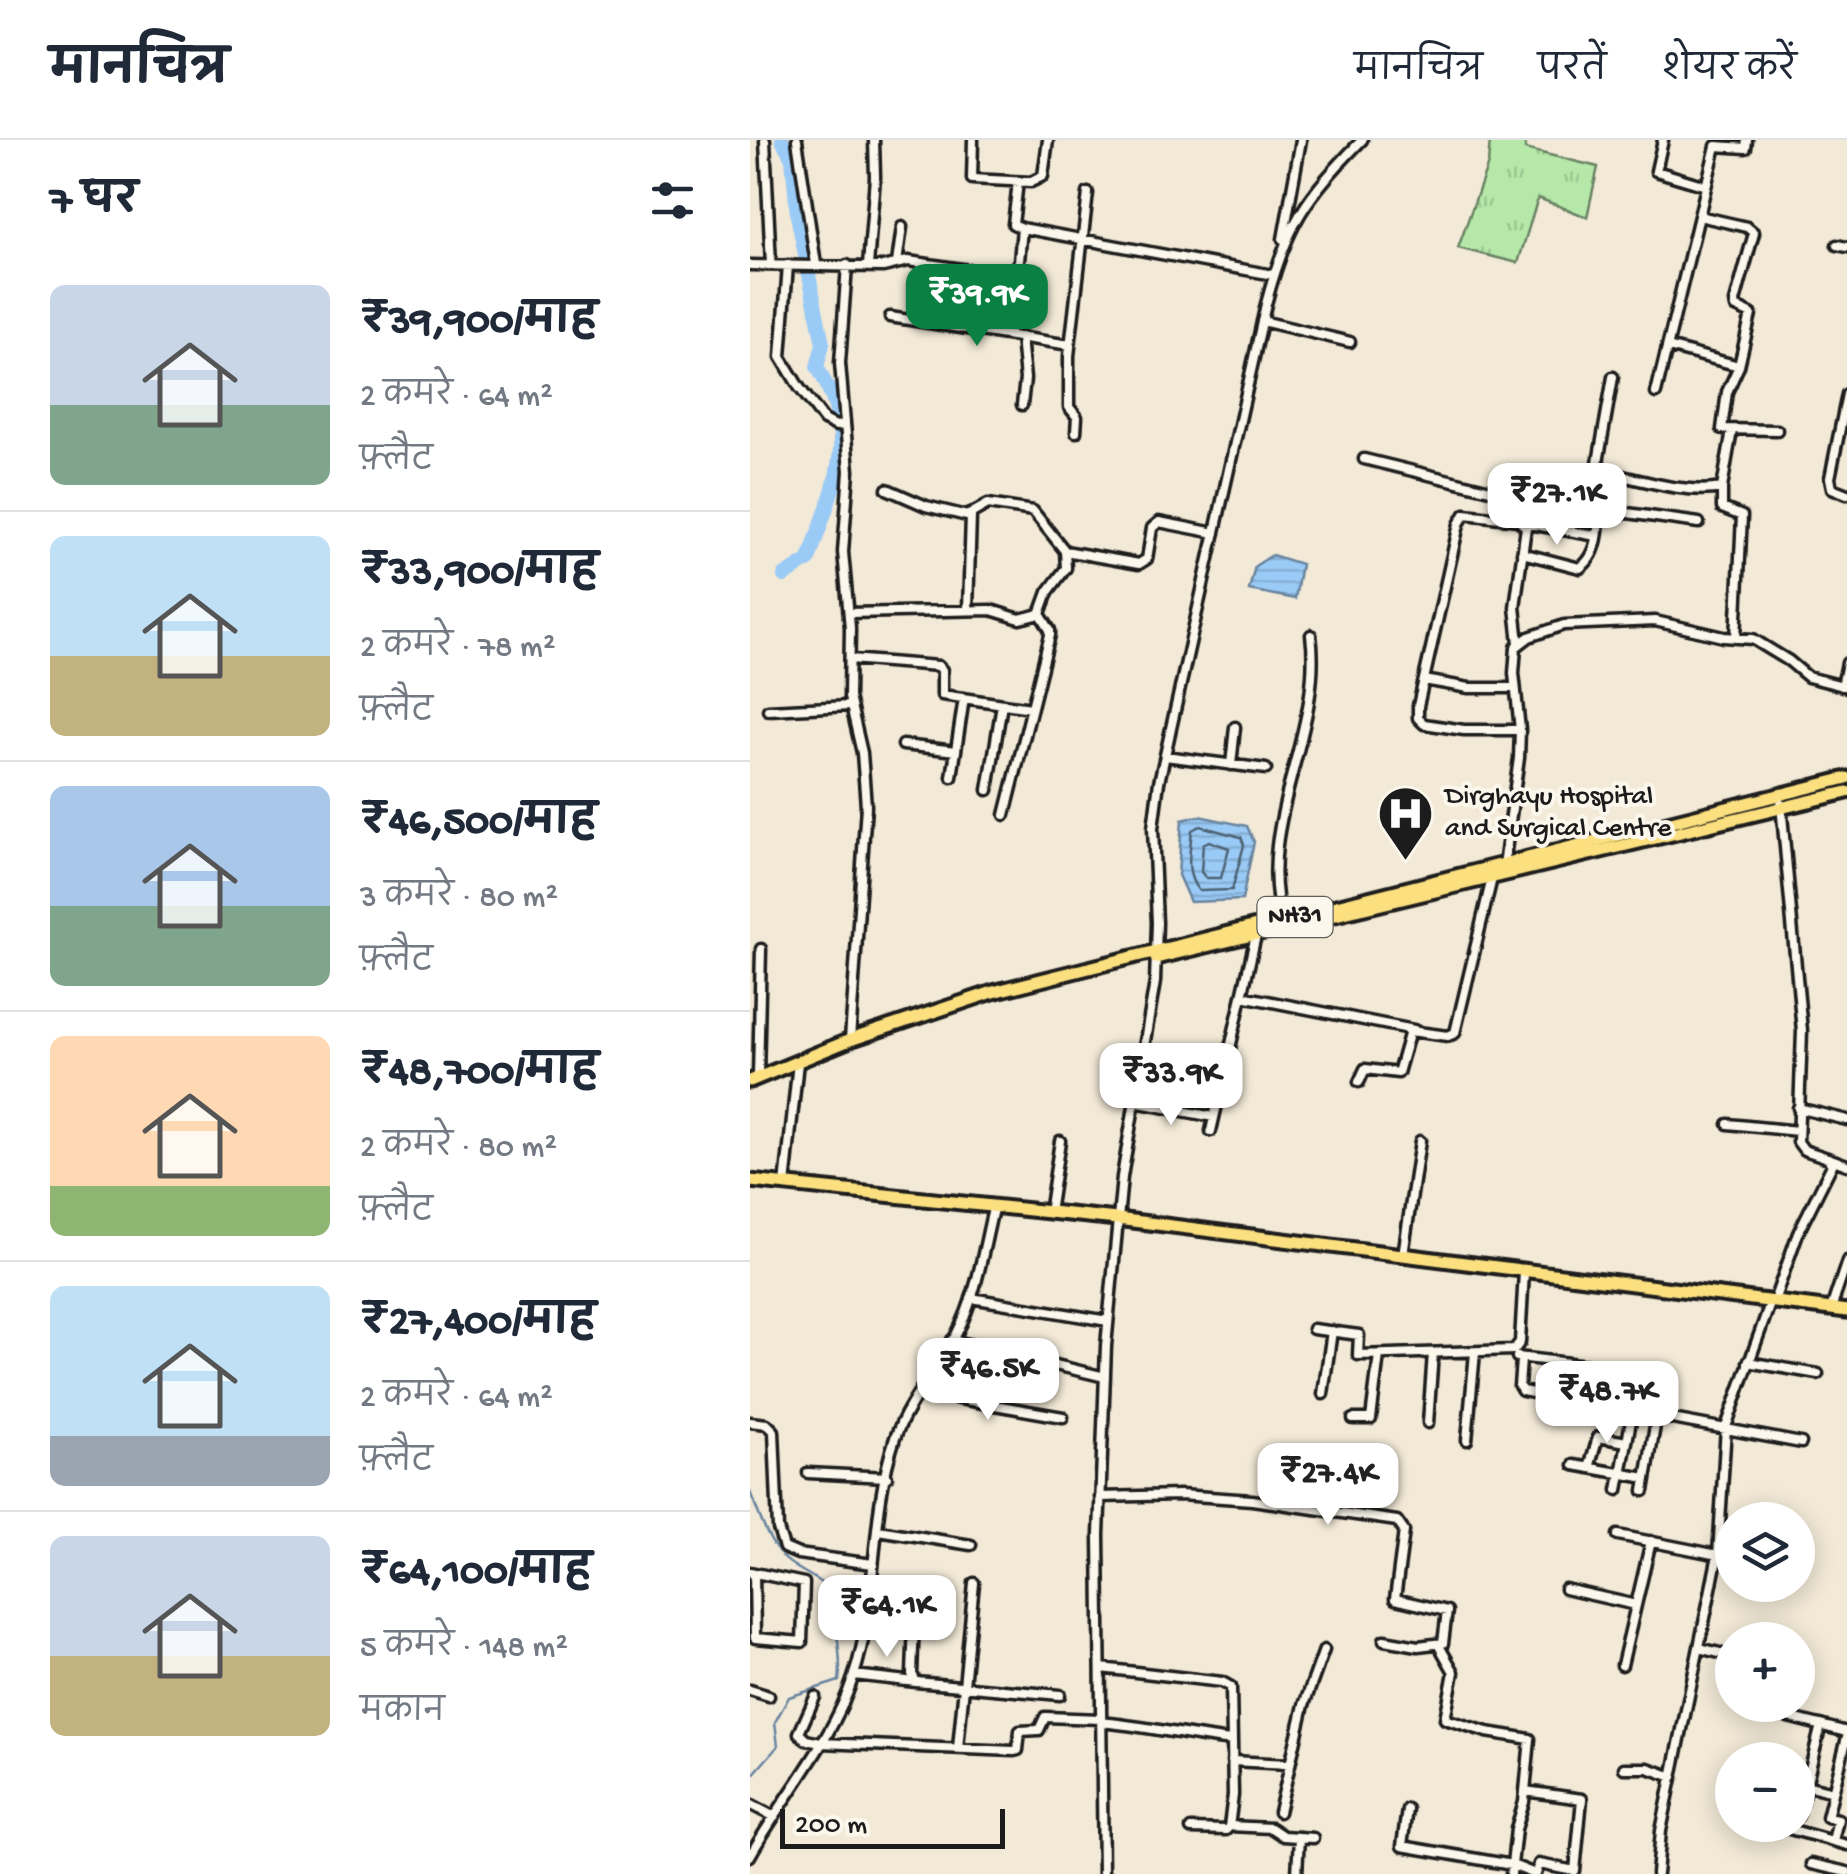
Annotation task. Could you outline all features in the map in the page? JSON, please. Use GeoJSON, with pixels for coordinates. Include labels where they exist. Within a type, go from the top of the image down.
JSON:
{"type":"FeatureCollection","features":[{"type":"Feature","properties":{"kind":"main road","name":"NH31"},"geometry":{"type":"LineString","coordinates":[[750,1089],[850,1040],[946,1006],[1492,878],[1780,800],[1847,778]]}},
{"type":"Feature","properties":{"kind":"main road","name":"NH31"},"geometry":{"type":"LineString","coordinates":[[1257,931],[1282,920],[1504,865],[1780,800],[1847,792]]}},
{"type":"Feature","properties":{"kind":"main road","name":"NH31"},"geometry":{"type":"LineString","coordinates":[[754,1079],[968,1007],[1158,954]]}},
{"type":"Feature","properties":{"kind":"main road"},"geometry":{"type":"LineString","coordinates":[[750,1181],[1117,1219],[1847,1311]]}},
{"type":"Feature","properties":{"kind":"street"},"geometry":{"type":"LineString","coordinates":[[765,140],[771,265]]}},
{"type":"Feature","properties":{"kind":"street"},"geometry":{"type":"LineString","coordinates":[[797,140],[814,264]]}},
{"type":"Feature","properties":{"kind":"street"},"geometry":{"type":"LineString","coordinates":[[868,266],[874,140]]}},
{"type":"Feature","properties":{"kind":"street"},"geometry":{"type":"LineString","coordinates":[[974,140],[972,178],[1018,182],[1041,180],[1048,140]]}},
{"type":"Feature","properties":{"kind":"street"},"geometry":{"type":"LineString","coordinates":[[1103,1874],[1100,1497],[1105,1376],[1117,1219],[1158,954],[1153,828],[1164,756],[1282,248],[1301,140]]}},
{"type":"Feature","properties":{"kind":"street"},"geometry":{"type":"LineString","coordinates":[[1282,248],[1312,193],[1362,140]]}},
{"type":"Feature","properties":{"kind":"street"},"geometry":{"type":"LineString","coordinates":[[1663,140],[1656,170],[1706,186]]}},
{"type":"Feature","properties":{"kind":"street"},"geometry":{"type":"LineString","coordinates":[[1656,393],[1716,146],[1746,148],[1748,140]]}},
{"type":"Feature","properties":{"kind":"street"},"geometry":{"type":"LineString","coordinates":[[1018,182],[1014,224],[1022,228],[1273,275]]}},
{"type":"Feature","properties":{"kind":"street"},"geometry":{"type":"LineString","coordinates":[[1076,432],[1077,418],[1069,407],[1070,345],[1088,193]]}},
{"type":"Feature","properties":{"kind":"street"},"geometry":{"type":"LineString","coordinates":[[1699,216],[1747,227],[1754,233],[1735,302],[1736,307],[1751,314],[1740,366],[1727,392],[1722,430],[1777,430]]}},
{"type":"Feature","properties":{"kind":"street"},"geometry":{"type":"LineString","coordinates":[[897,263],[902,227]]}},
{"type":"Feature","properties":{"kind":"street"},"geometry":{"type":"LineString","coordinates":[[750,266],[916,262],[1010,276],[1019,261],[1022,228]]}},
{"type":"Feature","properties":{"kind":"street"},"geometry":{"type":"LineString","coordinates":[[788,265],[781,357],[824,420],[840,426]]}},
{"type":"Feature","properties":{"kind":"street"},"geometry":{"type":"LineString","coordinates":[[846,266],[840,426],[849,472],[842,552],[850,706],[862,752],[866,806],[850,1040]]}},
{"type":"Feature","properties":{"kind":"street"},"geometry":{"type":"LineString","coordinates":[[890,317],[1070,345]]}},
{"type":"Feature","properties":{"kind":"street"},"geometry":{"type":"LineString","coordinates":[[1262,321],[1350,342]]}},
{"type":"Feature","properties":{"kind":"street"},"geometry":{"type":"LineString","coordinates":[[1020,337],[1025,379],[1022,405]]}},
{"type":"Feature","properties":{"kind":"street"},"geometry":{"type":"LineString","coordinates":[[1668,347],[1740,366]]}},
{"type":"Feature","properties":{"kind":"street"},"geometry":{"type":"LineString","coordinates":[[1522,553],[1583,568],[1597,536],[1600,510],[1592,496],[1613,378]]}},
{"type":"Feature","properties":{"kind":"street"},"geometry":{"type":"LineString","coordinates":[[1847,394],[1830,478],[1832,488],[1847,494]]}},
{"type":"Feature","properties":{"kind":"street"},"geometry":{"type":"LineString","coordinates":[[1732,430],[1722,508],[1742,516],[1736,638]]}},
{"type":"Feature","properties":{"kind":"street"},"geometry":{"type":"LineString","coordinates":[[1364,459],[1527,499],[1698,523]]}},
{"type":"Feature","properties":{"kind":"street"},"geometry":{"type":"LineString","coordinates":[[1599,471],[1682,489],[1722,488]]}},
{"type":"Feature","properties":{"kind":"street"},"geometry":{"type":"LineString","coordinates":[[888,488],[926,506],[971,516],[988,504],[1033,511],[1065,551],[1066,568],[1048,592],[1040,614]]}},
{"type":"Feature","properties":{"kind":"street"},"geometry":{"type":"LineString","coordinates":[[1520,730],[1464,730],[1424,724],[1417,713],[1462,517],[1470,513],[1597,536]]}},
{"type":"Feature","properties":{"kind":"street"},"geometry":{"type":"LineString","coordinates":[[968,610],[971,516]]}},
{"type":"Feature","properties":{"kind":"street"},"geometry":{"type":"LineString","coordinates":[[1065,551],[1139,564],[1147,559],[1152,528],[1159,522],[1216,533]]}},
{"type":"Feature","properties":{"kind":"street"},"geometry":{"type":"LineString","coordinates":[[1504,865],[1519,758],[1514,652],[1519,643],[1515,607],[1524,523]]}},
{"type":"Feature","properties":{"kind":"street"},"geometry":{"type":"LineString","coordinates":[[848,613],[991,610],[1020,619],[1040,614]]}},
{"type":"Feature","properties":{"kind":"street"},"geometry":{"type":"LineString","coordinates":[[1005,815],[1050,635],[1040,614]]}},
{"type":"Feature","properties":{"kind":"street"},"geometry":{"type":"LineString","coordinates":[[1519,643],[1564,624],[1655,620],[1758,642],[1808,677],[1844,687],[1847,663]]}},
{"type":"Feature","properties":{"kind":"street"},"geometry":{"type":"LineString","coordinates":[[1282,920],[1274,874],[1314,676],[1311,635]]}},
{"type":"Feature","properties":{"kind":"street"},"geometry":{"type":"LineString","coordinates":[[850,659],[938,666],[942,670],[940,694],[1031,708]]}},
{"type":"Feature","properties":{"kind":"street"},"geometry":{"type":"LineString","coordinates":[[1424,680],[1470,688],[1515,688]]}},
{"type":"Feature","properties":{"kind":"street"},"geometry":{"type":"LineString","coordinates":[[952,777],[964,698]]}},
{"type":"Feature","properties":{"kind":"street"},"geometry":{"type":"LineString","coordinates":[[988,790],[1002,704]]}},
{"type":"Feature","properties":{"kind":"street"},"geometry":{"type":"LineString","coordinates":[[768,710],[850,706]]}},
{"type":"Feature","properties":{"kind":"street"},"geometry":{"type":"LineString","coordinates":[[1231,765],[1235,727]]}},
{"type":"Feature","properties":{"kind":"street"},"geometry":{"type":"LineString","coordinates":[[903,745],[956,751]]}},
{"type":"Feature","properties":{"kind":"street"},"geometry":{"type":"LineString","coordinates":[[1164,756],[1266,769]]}},
{"type":"Feature","properties":{"kind":"street"},"geometry":{"type":"LineString","coordinates":[[1780,800],[1802,1031],[1800,1148],[1847,1165]]}},
{"type":"Feature","properties":{"kind":"street"},"geometry":{"type":"LineString","coordinates":[[1242,996],[1448,1036],[1454,1033],[1492,878]]}},
{"type":"Feature","properties":{"kind":"street"},"geometry":{"type":"LineString","coordinates":[[1211,1131],[1257,931]]}},
{"type":"Feature","properties":{"kind":"street"},"geometry":{"type":"LineString","coordinates":[[754,1079],[761,949]]}},
{"type":"Feature","properties":{"kind":"street"},"geometry":{"type":"LineString","coordinates":[[1360,1082],[1365,1069],[1398,1073],[1408,1034],[1414,1030]]}},
{"type":"Feature","properties":{"kind":"street"},"geometry":{"type":"LineString","coordinates":[[785,1185],[797,1065]]}},
{"type":"Feature","properties":{"kind":"street"},"geometry":{"type":"LineString","coordinates":[[1134,1102],[1214,1117]]}},
{"type":"Feature","properties":{"kind":"street"},"geometry":{"type":"LineString","coordinates":[[1798,1108],[1847,1120]]}},
{"type":"Feature","properties":{"kind":"street"},"geometry":{"type":"LineString","coordinates":[[1728,1124],[1798,1130]]}},
{"type":"Feature","properties":{"kind":"street"},"geometry":{"type":"LineString","coordinates":[[1049,1214],[1060,1141]]}},
{"type":"Feature","properties":{"kind":"street"},"geometry":{"type":"LineString","coordinates":[[1402,1256],[1420,1141]]}},
{"type":"Feature","properties":{"kind":"street"},"geometry":{"type":"LineString","coordinates":[[1721,1502],[1726,1427],[1798,1233],[1829,1174],[1832,1165],[1828,1158]]}},
{"type":"Feature","properties":{"kind":"street"},"geometry":{"type":"LineString","coordinates":[[750,1856],[821,1743],[854,1675],[896,1434],[952,1340],[971,1298],[994,1209]]}},
{"type":"Feature","properties":{"kind":"street"},"geometry":{"type":"LineString","coordinates":[[1831,1309],[1847,1261]]}},
{"type":"Feature","properties":{"kind":"street"},"geometry":{"type":"LineString","coordinates":[[1524,1272],[1517,1357],[1604,1367]]}},
{"type":"Feature","properties":{"kind":"street"},"geometry":{"type":"LineString","coordinates":[[971,1298],[1108,1321]]}},
{"type":"Feature","properties":{"kind":"street"},"geometry":{"type":"LineString","coordinates":[[1313,1329],[1359,1335],[1358,1355],[1517,1348]]}},
{"type":"Feature","properties":{"kind":"street"},"geometry":{"type":"LineString","coordinates":[[1322,1394],[1332,1332]]}},
{"type":"Feature","properties":{"kind":"street"},"geometry":{"type":"LineString","coordinates":[[952,1340],[1105,1376]]}},
{"type":"Feature","properties":{"kind":"street"},"geometry":{"type":"LineString","coordinates":[[1467,1440],[1475,1352]]}},
{"type":"Feature","properties":{"kind":"street"},"geometry":{"type":"LineString","coordinates":[[1428,1423],[1433,1354]]}},
{"type":"Feature","properties":{"kind":"street"},"geometry":{"type":"LineString","coordinates":[[1354,1419],[1366,1420],[1373,1413],[1379,1355]]}},
{"type":"Feature","properties":{"kind":"street"},"geometry":{"type":"LineString","coordinates":[[1521,1360],[1522,1391],[1801,1443]]}},
{"type":"Feature","properties":{"kind":"street"},"geometry":{"type":"LineString","coordinates":[[1748,1362],[1818,1374]]}},
{"type":"Feature","properties":{"kind":"street"},"geometry":{"type":"LineString","coordinates":[[920,1392],[1063,1417]]}},
{"type":"Feature","properties":{"kind":"street"},"geometry":{"type":"LineString","coordinates":[[1618,1490],[1633,1410]]}},
{"type":"Feature","properties":{"kind":"street"},"geometry":{"type":"LineString","coordinates":[[1644,1491],[1656,1414]]}},
{"type":"Feature","properties":{"kind":"street"},"geometry":{"type":"LineString","coordinates":[[750,1422],[767,1424],[774,1430],[778,1529],[784,1548],[798,1554],[873,1564]]}},
{"type":"Feature","properties":{"kind":"street"},"geometry":{"type":"LineString","coordinates":[[1590,1468],[1598,1437],[1627,1442]]}},
{"type":"Feature","properties":{"kind":"street"},"geometry":{"type":"LineString","coordinates":[[1574,1465],[1646,1478]]}},
{"type":"Feature","properties":{"kind":"street"},"geometry":{"type":"LineString","coordinates":[[808,1472],[886,1477]]}},
{"type":"Feature","properties":{"kind":"street"},"geometry":{"type":"LineString","coordinates":[[1100,1497],[1180,1495],[1234,1499],[1397,1521],[1404,1531],[1393,1596],[1398,1602],[1447,1611],[1446,1638],[1438,1644],[1418,1646],[1384,1640]]}},
{"type":"Feature","properties":{"kind":"street"},"geometry":{"type":"LineString","coordinates":[[878,1530],[971,1545]]}},
{"type":"Feature","properties":{"kind":"street"},"geometry":{"type":"LineString","coordinates":[[1618,1535],[1715,1554]]}},
{"type":"Feature","properties":{"kind":"street"},"geometry":{"type":"LineString","coordinates":[[1622,1665],[1650,1542]]}},
{"type":"Feature","properties":{"kind":"street"},"geometry":{"type":"LineString","coordinates":[[1656,1874],[1661,1831],[1715,1570]]}},
{"type":"Feature","properties":{"kind":"street"},"geometry":{"type":"LineString","coordinates":[[752,1573],[804,1583],[802,1642],[755,1638],[752,1573]]}},
{"type":"Feature","properties":{"kind":"street"},"geometry":{"type":"LineString","coordinates":[[958,1748],[974,1584]]}},
{"type":"Feature","properties":{"kind":"street"},"geometry":{"type":"LineString","coordinates":[[1566,1588],[1636,1604]]}},
{"type":"Feature","properties":{"kind":"street"},"geometry":{"type":"LineString","coordinates":[[870,1589],[908,1591],[915,1595],[912,1674],[916,1682]]}},
{"type":"Feature","properties":{"kind":"street"},"geometry":{"type":"LineString","coordinates":[[1438,1644],[1454,1672],[1445,1719],[1487,1732],[1528,1737],[1530,1743],[1512,1869]]}},
{"type":"Feature","properties":{"kind":"street"},"geometry":{"type":"LineString","coordinates":[[1699,1648],[1715,1652]]}},
{"type":"Feature","properties":{"kind":"street"},"geometry":{"type":"LineString","coordinates":[[1279,1812],[1304,1705],[1324,1650]]}},
{"type":"Feature","properties":{"kind":"street"},"geometry":{"type":"LineString","coordinates":[[1101,1668],[1227,1683],[1233,1694],[1230,1826]]}},
{"type":"Feature","properties":{"kind":"street"},"geometry":{"type":"LineString","coordinates":[[854,1675],[1060,1695]]}},
{"type":"Feature","properties":{"kind":"street"},"geometry":{"type":"LineString","coordinates":[[750,1690],[769,1696]]}},
{"type":"Feature","properties":{"kind":"street"},"geometry":{"type":"LineString","coordinates":[[815,1697],[799,1733],[806,1740],[821,1743],[1014,1751],[1018,1750],[1020,1731],[1039,1730],[1045,1717],[1101,1720],[1232,1741]]}},
{"type":"Feature","properties":{"kind":"street"},"geometry":{"type":"LineString","coordinates":[[1808,1722],[1847,1734],[1827,1817],[1838,1819],[1833,1841]]}},
{"type":"Feature","properties":{"kind":"street"},"geometry":{"type":"LineString","coordinates":[[1815,1742],[1820,1725]]}},
{"type":"Feature","properties":{"kind":"street"},"geometry":{"type":"LineString","coordinates":[[1232,1761],[1289,1764]]}},
{"type":"Feature","properties":{"kind":"street"},"geometry":{"type":"LineString","coordinates":[[1624,1768],[1648,1768],[1673,1776]]}},
{"type":"Feature","properties":{"kind":"street"},"geometry":{"type":"LineString","coordinates":[[1815,1787],[1833,1792]]}},
{"type":"Feature","properties":{"kind":"street"},"geometry":{"type":"LineString","coordinates":[[1406,1809],[1402,1842],[1406,1848],[1536,1874],[1540,1864],[1575,1871],[1582,1798],[1526,1791]]}},
{"type":"Feature","properties":{"kind":"street"},"geometry":{"type":"LineString","coordinates":[[750,1804],[773,1816]]}},
{"type":"Feature","properties":{"kind":"street"},"geometry":{"type":"LineString","coordinates":[[1190,1829],[1270,1828],[1283,1836],[1313,1838]]}},
{"type":"Feature","properties":{"kind":"street"},"geometry":{"type":"LineString","coordinates":[[1815,1835],[1847,1845]]}},
{"type":"Feature","properties":{"kind":"street"},"geometry":{"type":"LineString","coordinates":[[1297,1874],[1299,1837]]}},
{"type":"Feature","properties":{"kind":"street"},"geometry":{"type":"LineString","coordinates":[[1811,1864],[1847,1872]]}},
{"type":"Feature","properties":{"kind":"green space"},"geometry":{"type":"Polygon","coordinates":[[[1490,140],[1525,140],[1525,149],[1598,167],[1587,217],[1538,198],[1518,263],[1458,248],[1488,164],[1490,140]]]}},
{"type":"Feature","properties":{"kind":"water"},"geometry":{"type":"Polygon","coordinates":[[[1272,555],[1301,564],[1295,599],[1249,590],[1255,566],[1272,555]]]}},
{"type":"Feature","properties":{"kind":"water"},"geometry":{"type":"Polygon","coordinates":[[[1199,816],[1247,826],[1254,842],[1242,900],[1190,902],[1178,875],[1182,820],[1199,816]]]}},
{"type":"Feature","properties":{"kind":"waterway"},"geometry":{"type":"LineString","coordinates":[[782,140],[792,158],[797,215],[823,344],[817,367],[838,418],[840,441],[834,485],[809,560],[784,576]]}},
{"type":"Feature","properties":{"kind":"waterway"},"geometry":{"type":"LineString","coordinates":[[750,1492],[776,1549],[826,1590],[836,1630],[840,1672],[839,1681],[789,1697],[775,1722],[778,1746],[750,1778]]}},
{"type":"Feature","properties":{"kind":"place","name":"Dirghayu Hospital and Surgical Centre"},"geometry":{"type":"Point","coordinates":[1406,862]}}]}
